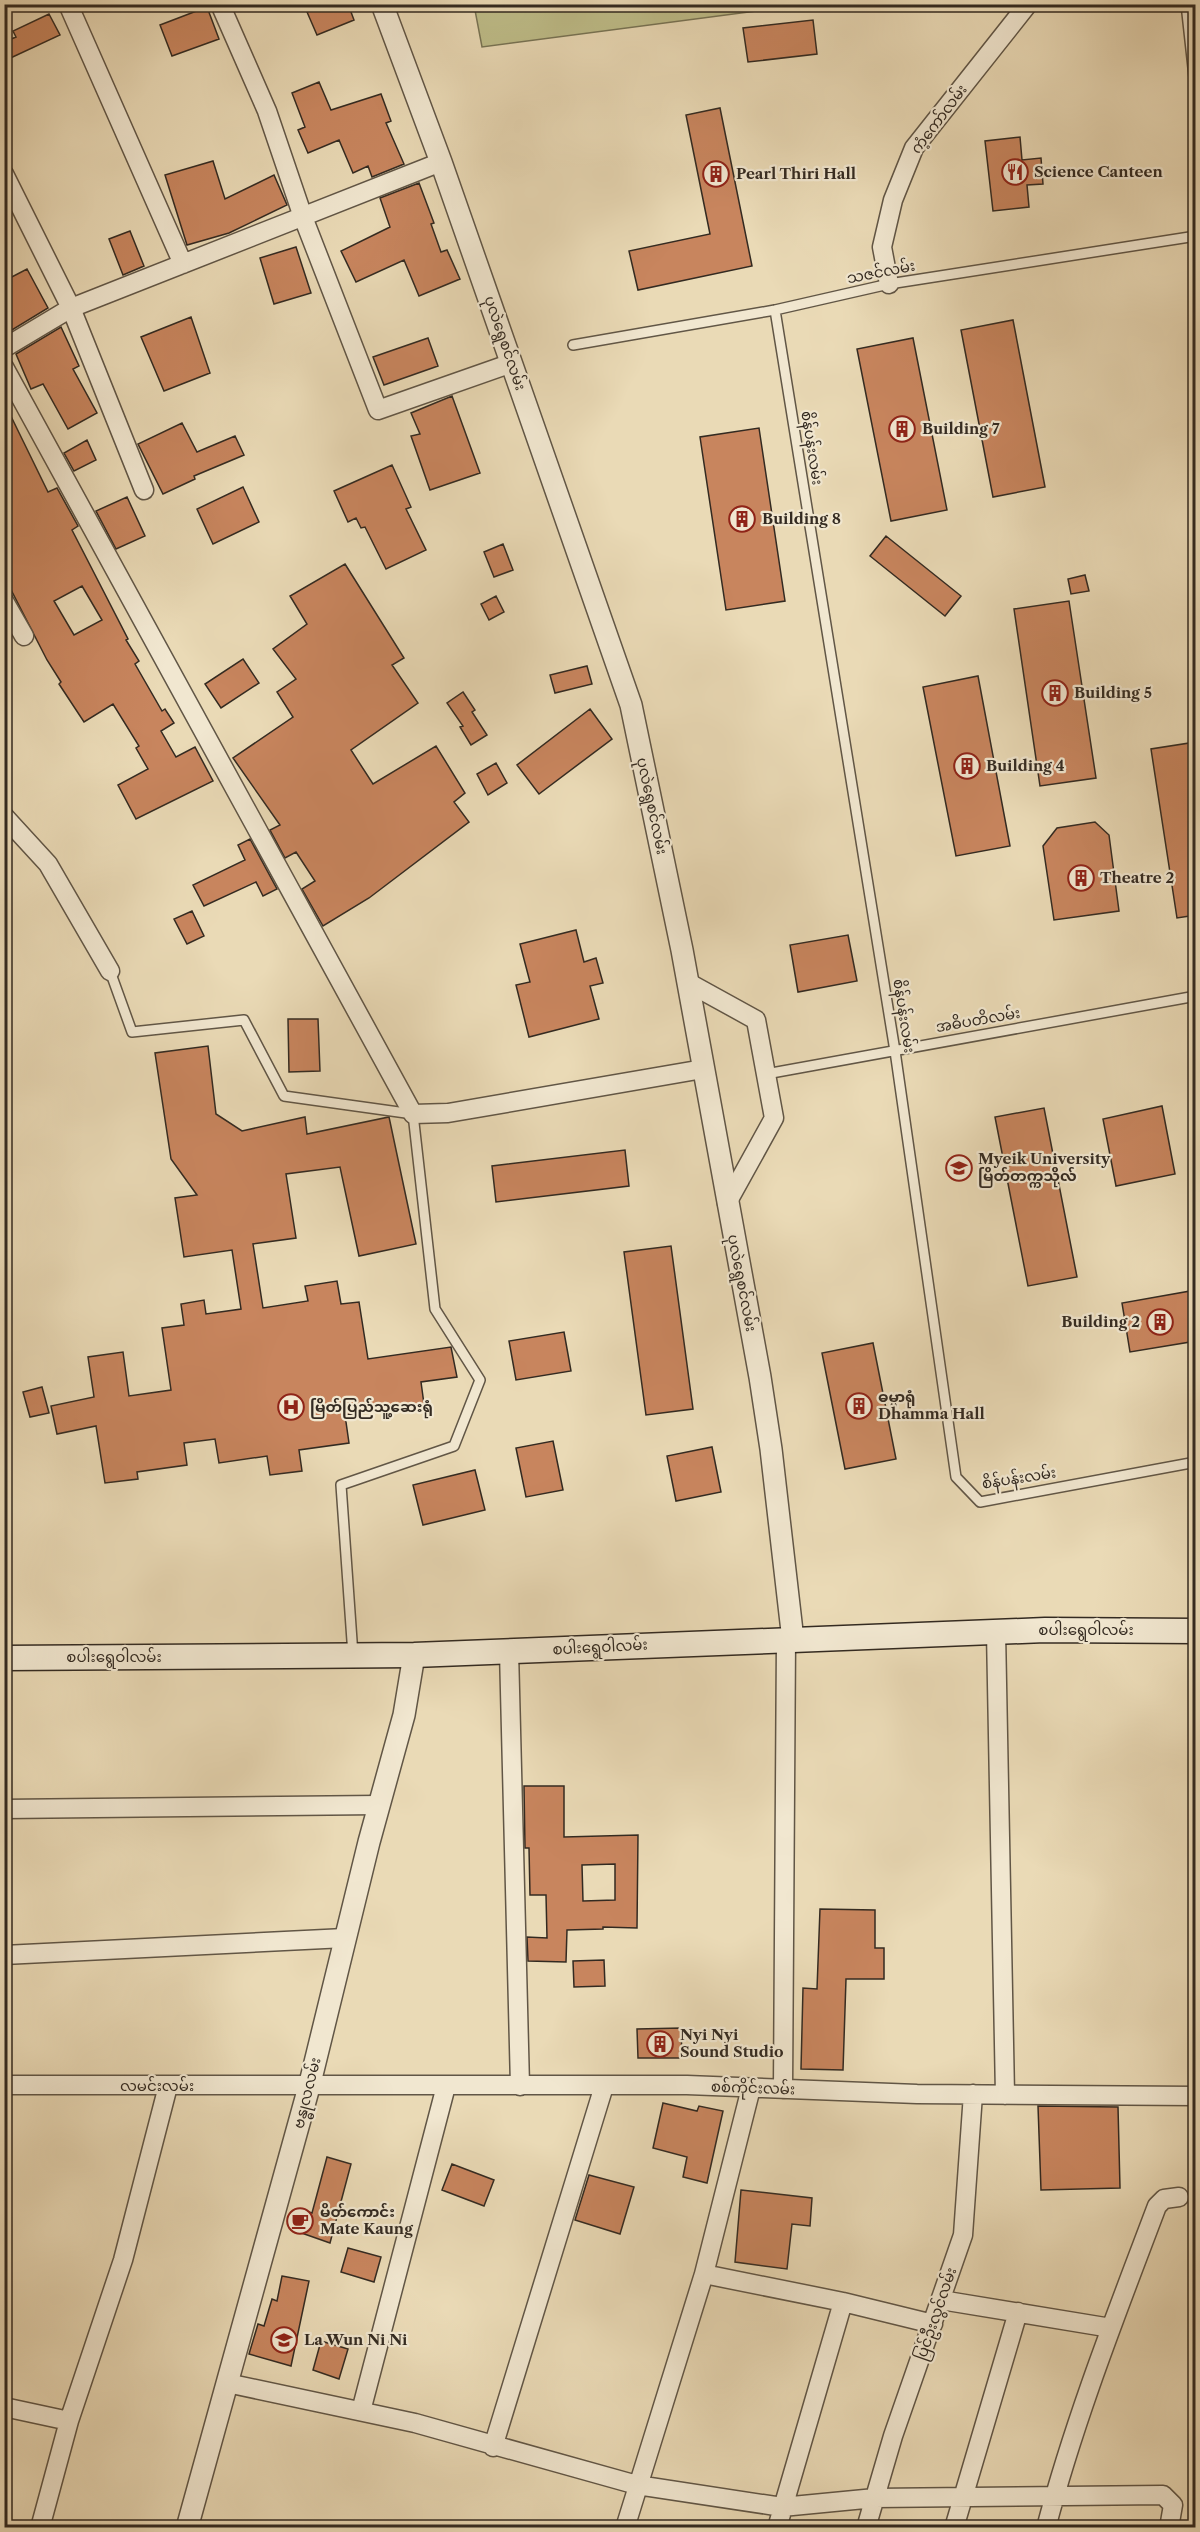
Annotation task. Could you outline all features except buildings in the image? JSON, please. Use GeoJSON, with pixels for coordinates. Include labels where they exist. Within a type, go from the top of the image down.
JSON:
{"type":"FeatureCollection","features":[{"type":"Feature","properties":{"kind":"main road","name":"စပါးရွေဝါလမ်း"},"geometry":{"type":"LineString","coordinates":[[4,1658],[414,1655],[1045,1630],[1196,1631]]}},
{"type":"Feature","properties":{"kind":"street"},"geometry":{"type":"LineString","coordinates":[[68,4],[183,264]]}},
{"type":"Feature","properties":{"kind":"street"},"geometry":{"type":"LineString","coordinates":[[220,4],[267,111],[303,217],[378,410],[512,363]]}},
{"type":"Feature","properties":{"kind":"street","name":"ပုလဲရွေစင်လမ်း"},"geometry":{"type":"LineString","coordinates":[[382,4],[441,162],[631,705],[687,982],[771,1449],[789,1639]]}},
{"type":"Feature","properties":{"kind":"street","name":"ကံ့ကော်လမ်း"},"geometry":{"type":"LineString","coordinates":[[889,284],[882,247],[893,200],[914,148],[1028,4]]}},
{"type":"Feature","properties":{"kind":"street"},"geometry":{"type":"LineString","coordinates":[[4,348],[71,308],[441,162]]}},
{"type":"Feature","properties":{"kind":"street"},"geometry":{"type":"LineString","coordinates":[[4,174],[71,308],[144,490]]}},
{"type":"Feature","properties":{"kind":"street"},"geometry":{"type":"LineString","coordinates":[[4,367],[413,1114],[448,1113],[703,1069]]}},
{"type":"Feature","properties":{"kind":"street"},"geometry":{"type":"LineString","coordinates":[[4,600],[24,636]]}},
{"type":"Feature","properties":{"kind":"street"},"geometry":{"type":"LineString","coordinates":[[4,816],[48,864],[110,971]]}},
{"type":"Feature","properties":{"kind":"street"},"geometry":{"type":"LineString","coordinates":[[687,982],[756,1020],[774,1118],[727,1203]]}},
{"type":"Feature","properties":{"kind":"street"},"geometry":{"type":"LineString","coordinates":[[996,1632],[1005,2095]]}},
{"type":"Feature","properties":{"kind":"street"},"geometry":{"type":"LineString","coordinates":[[783,2089],[789,1639]]}},
{"type":"Feature","properties":{"kind":"street"},"geometry":{"type":"LineString","coordinates":[[509,1651],[520,2086]]}},
{"type":"Feature","properties":{"kind":"street","name":"ဗန္ဓုလလမ်း"},"geometry":{"type":"LineString","coordinates":[[187,2528],[309,2087],[345,1938],[404,1715],[414,1655]]}},
{"type":"Feature","properties":{"kind":"street"},"geometry":{"type":"LineString","coordinates":[[4,1809],[379,1805]]}},
{"type":"Feature","properties":{"kind":"street"},"geometry":{"type":"LineString","coordinates":[[4,1955],[345,1938]]}},
{"type":"Feature","properties":{"kind":"street","name":"လမင်းလမ်း"},"geometry":{"type":"LineString","coordinates":[[4,2085],[309,2087]]}},
{"type":"Feature","properties":{"kind":"street"},"geometry":{"type":"LineString","coordinates":[[40,2528],[69,2421],[123,2260],[168,2085]]}},
{"type":"Feature","properties":{"kind":"street"},"geometry":{"type":"LineString","coordinates":[[361,2411],[446,2086]]}},
{"type":"Feature","properties":{"kind":"street"},"geometry":{"type":"LineString","coordinates":[[494,2447],[604,2086]]}},
{"type":"Feature","properties":{"kind":"street","name":"စစ်ကိုင်းလမ်း"},"geometry":{"type":"LineString","coordinates":[[309,2087],[604,2086],[1005,2095],[1196,2096]]}},
{"type":"Feature","properties":{"kind":"street"},"geometry":{"type":"LineString","coordinates":[[625,2528],[704,2274],[751,2088]]}},
{"type":"Feature","properties":{"kind":"street","name":"ပြင်ဦးလွင်လမ်း"},"geometry":{"type":"LineString","coordinates":[[866,2528],[963,2235],[973,2094]]}},
{"type":"Feature","properties":{"kind":"street"},"geometry":{"type":"LineString","coordinates":[[1046,2528],[1054,2495],[1111,2328],[1157,2206],[1164,2199],[1179,2197]]}},
{"type":"Feature","properties":{"kind":"street"},"geometry":{"type":"LineString","coordinates":[[704,2274],[843,2302],[933,2324]]}},
{"type":"Feature","properties":{"kind":"street"},"geometry":{"type":"LineString","coordinates":[[941,2300],[1111,2328]]}},
{"type":"Feature","properties":{"kind":"street"},"geometry":{"type":"LineString","coordinates":[[777,2528],[843,2302]]}},
{"type":"Feature","properties":{"kind":"street"},"geometry":{"type":"LineString","coordinates":[[954,2528],[1018,2312]]}},
{"type":"Feature","properties":{"kind":"street"},"geometry":{"type":"LineString","coordinates":[[227,2383],[415,2423],[494,2447],[637,2485],[782,2507],[875,2498],[1163,2494],[1173,2505],[1169,2528]]}},
{"type":"Feature","properties":{"kind":"street"},"geometry":{"type":"LineString","coordinates":[[4,2407],[69,2421]]}},
{"type":"Feature","properties":{"kind":"lane"},"geometry":{"type":"LineString","coordinates":[[1186,4],[1196,94]]}},
{"type":"Feature","properties":{"kind":"lane","name":"သဇင်လမ်း"},"geometry":{"type":"LineString","coordinates":[[573,345],[775,310],[889,284],[1196,236]]}},
{"type":"Feature","properties":{"kind":"lane","name":"စိန်ပန်းလမ်း"},"geometry":{"type":"LineString","coordinates":[[775,310],[895,1051],[956,1477],[980,1502],[1196,1462]]}},
{"type":"Feature","properties":{"kind":"lane"},"geometry":{"type":"LineString","coordinates":[[110,971],[132,1032],[244,1020],[284,1096],[413,1114],[435,1309],[480,1380],[454,1446],[341,1485],[353,1655]]}},
{"type":"Feature","properties":{"kind":"lane","name":"အဓိပတိလမ်း"},"geometry":{"type":"LineString","coordinates":[[766,1074],[1196,996]]}},
{"type":"Feature","properties":{"kind":"shaded area"},"geometry":{"type":"Polygon","coordinates":[[[474,4],[803,5],[482,47],[474,4]]]}},
{"type":"Feature","properties":{"kind":"place","name":"Science Canteen"},"geometry":{"type":"Point","coordinates":[1015,172]}},
{"type":"Feature","properties":{"kind":"place","name":"Pearl Thiri Hall"},"geometry":{"type":"Point","coordinates":[716,174]}},
{"type":"Feature","properties":{"kind":"place","name":"Building 7"},"geometry":{"type":"Point","coordinates":[902,429]}},
{"type":"Feature","properties":{"kind":"place","name":"Building 8"},"geometry":{"type":"Point","coordinates":[742,519]}},
{"type":"Feature","properties":{"kind":"place","name":"Building 5"},"geometry":{"type":"Point","coordinates":[1055,693]}},
{"type":"Feature","properties":{"kind":"place","name":"Building 4"},"geometry":{"type":"Point","coordinates":[967,766]}},
{"type":"Feature","properties":{"kind":"place","name":"Theatre 2"},"geometry":{"type":"Point","coordinates":[1081,878]}},
{"type":"Feature","properties":{"kind":"place","name":"Myeik University မြိတ်တက္ကသိုလ်"},"geometry":{"type":"Point","coordinates":[959,1168]}},
{"type":"Feature","properties":{"kind":"place","name":"Building 2"},"geometry":{"type":"Point","coordinates":[1160,1322]}},
{"type":"Feature","properties":{"kind":"place","name":"ဓမ္မာရုံ Dhamma Hall"},"geometry":{"type":"Point","coordinates":[859,1406]}},
{"type":"Feature","properties":{"kind":"place","name":"မြိတ်ပြည်သူ့ဆေးရုံ"},"geometry":{"type":"Point","coordinates":[291,1407]}},
{"type":"Feature","properties":{"kind":"place","name":"Nyi Nyi Sound Studio"},"geometry":{"type":"Point","coordinates":[660,2044]}},
{"type":"Feature","properties":{"kind":"place","name":"မိတ်ကောင်း Mate Kaung"},"geometry":{"type":"Point","coordinates":[300,2221]}},
{"type":"Feature","properties":{"kind":"place","name":"La Wun Ni Ni"},"geometry":{"type":"Point","coordinates":[284,2340]}}]}
